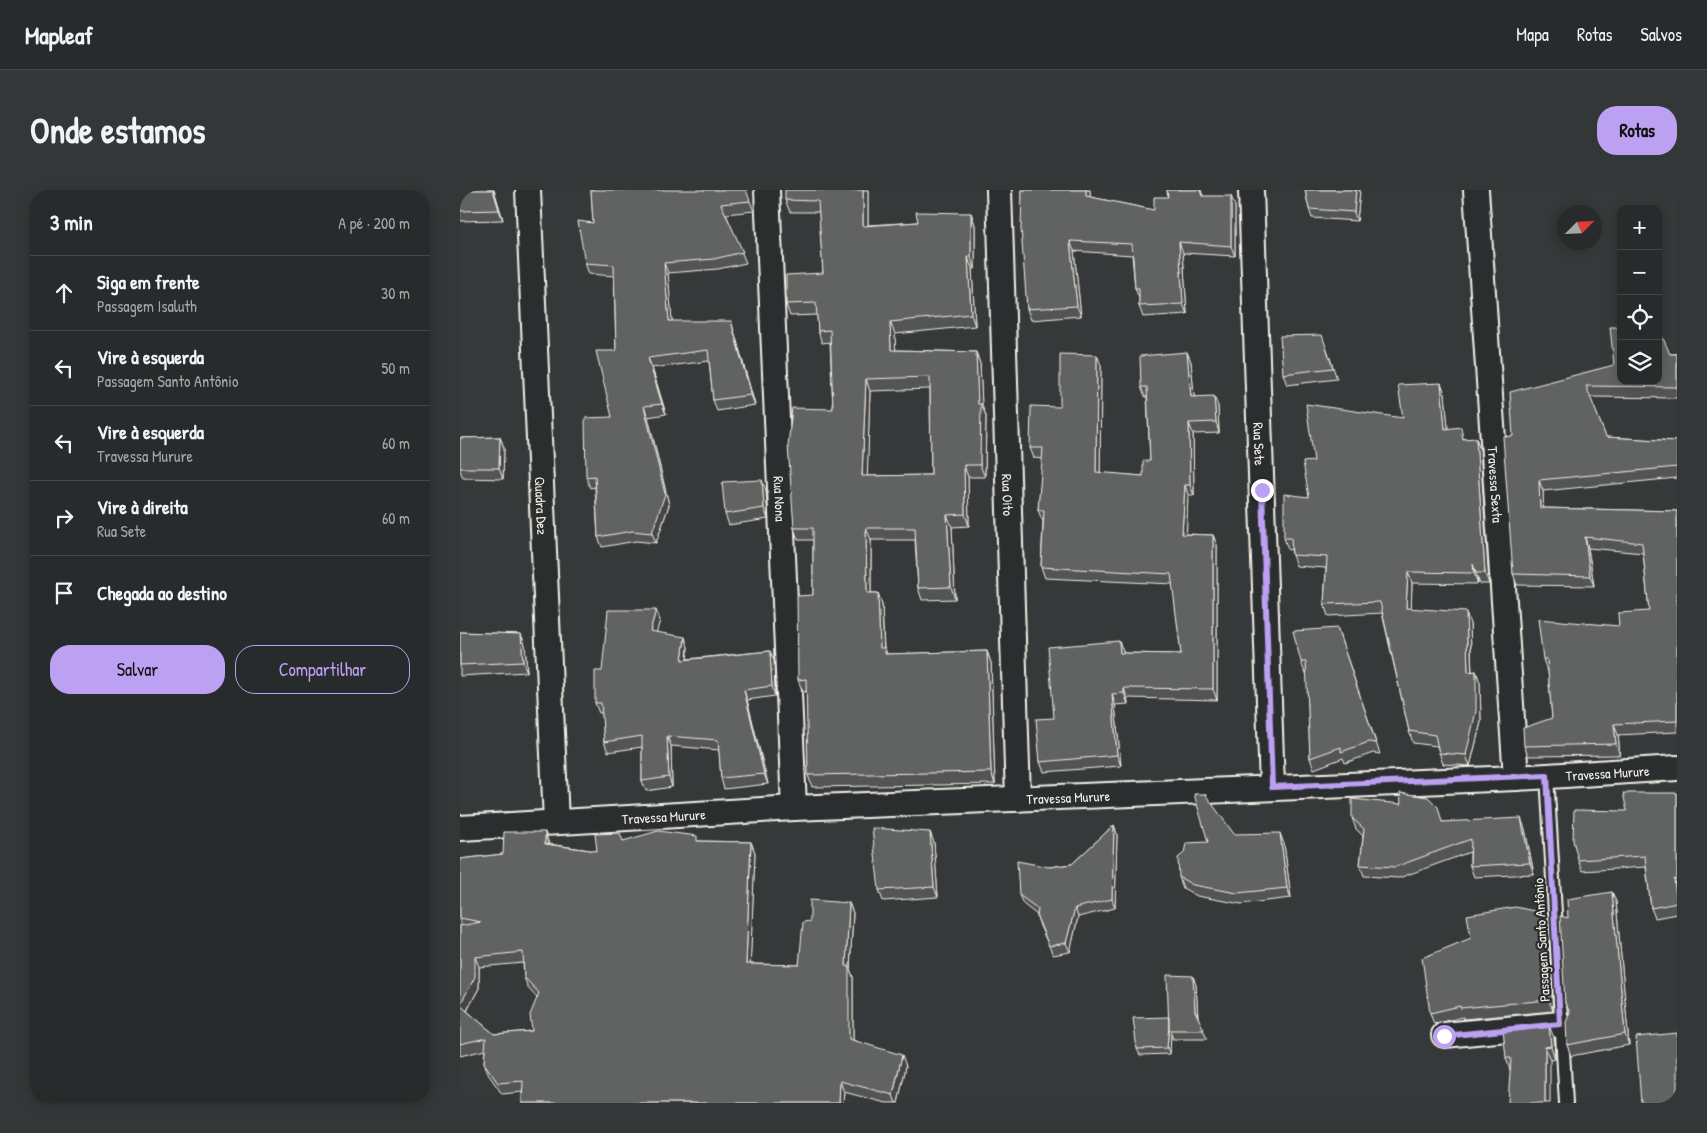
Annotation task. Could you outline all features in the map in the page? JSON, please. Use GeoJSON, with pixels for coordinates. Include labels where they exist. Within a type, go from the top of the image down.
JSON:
{"type":"FeatureCollection","features":[{"type":"Feature","properties":{"kind":"street","name":"Quadra Dez"},"geometry":{"type":"LineString","coordinates":[[528,190],[556,822]]}},
{"type":"Feature","properties":{"kind":"street","name":"Rua Nona"},"geometry":{"type":"LineString","coordinates":[[767,190],[794,808]]}},
{"type":"Feature","properties":{"kind":"street","name":"Rua Oito"},"geometry":{"type":"LineString","coordinates":[[998,190],[1018,799]]}},
{"type":"Feature","properties":{"kind":"street","name":"Rua Sete"},"geometry":{"type":"LineString","coordinates":[[1251,190],[1272,787]]}},
{"type":"Feature","properties":{"kind":"street","name":"Travessa Sexta"},"geometry":{"type":"LineString","coordinates":[[1476,190],[1516,778]]}},
{"type":"Feature","properties":{"kind":"street","name":"Travessa Murure"},"geometry":{"type":"LineString","coordinates":[[460,828],[794,808],[1516,778],[1677,768]]}},
{"type":"Feature","properties":{"kind":"street"},"geometry":{"type":"LineString","coordinates":[[1444,1036],[1560,1024]]}},
{"type":"Feature","properties":{"kind":"lane","name":"Passagem Santo Antônio"},"geometry":{"type":"LineString","coordinates":[[1547,775],[1566,1103]]}},
{"type":"Feature","properties":{"kind":"building"},"geometry":{"type":"Polygon","coordinates":[[[460,190],[493,190],[499,210],[460,211],[460,190]]]}},
{"type":"Feature","properties":{"kind":"building"},"geometry":{"type":"Polygon","coordinates":[[[591,190],[746,190],[750,201],[721,204],[743,252],[714,259],[664,263],[669,321],[731,321],[751,395],[713,400],[708,350],[648,358],[662,404],[644,406],[665,494],[652,533],[632,531],[598,537],[595,476],[586,477],[585,418],[612,417],[596,351],[616,351],[614,265],[585,263],[578,221],[593,223],[591,190]]]}},
{"type":"Feature","properties":{"kind":"building"},"geometry":{"type":"Polygon","coordinates":[[[785,190],[863,190],[863,226],[918,222],[916,212],[971,213],[971,257],[968,257],[971,314],[890,322],[891,350],[976,352],[978,404],[981,404],[980,465],[964,465],[965,514],[947,515],[951,587],[918,588],[915,528],[866,528],[867,593],[878,593],[880,648],[885,648],[885,654],[987,651],[991,772],[808,775],[806,679],[798,680],[797,596],[813,595],[813,528],[794,528],[788,446],[792,408],[833,409],[830,330],[818,331],[816,303],[786,304],[786,275],[823,273],[818,201],[785,200],[785,190]],[[930,377],[866,379],[862,476],[931,475],[930,377]]]}},
{"type":"Feature","properties":{"kind":"building"},"geometry":{"type":"Polygon","coordinates":[[[1022,190],[1086,190],[1086,196],[1154,210],[1154,197],[1168,197],[1167,190],[1200,190],[1202,196],[1231,196],[1231,246],[1179,242],[1183,304],[1139,306],[1139,288],[1135,288],[1132,244],[1070,241],[1077,306],[1027,309],[1021,229],[1022,190]]]}},
{"type":"Feature","properties":{"kind":"building"},"geometry":{"type":"Polygon","coordinates":[[[1305,190],[1356,190],[1354,212],[1309,209],[1305,190]]]}},
{"type":"Feature","properties":{"kind":"building"},"geometry":{"type":"Polygon","coordinates":[[[1610,327],[1617,327],[1617,385],[1662,385],[1662,336],[1670,354],[1677,354],[1677,387],[1586,386],[1606,437],[1677,441],[1677,467],[1539,480],[1540,508],[1677,511],[1677,721],[1614,724],[1616,744],[1524,746],[1523,728],[1552,718],[1547,659],[1543,659],[1538,619],[1619,626],[1618,613],[1649,611],[1642,543],[1585,537],[1590,576],[1513,574],[1503,437],[1513,436],[1510,392],[1614,365],[1610,327]]]}},
{"type":"Feature","properties":{"kind":"building"},"geometry":{"type":"Polygon","coordinates":[[[1322,335],[1333,368],[1283,374],[1280,336],[1322,335]]]}},
{"type":"Feature","properties":{"kind":"building"},"geometry":{"type":"Polygon","coordinates":[[[1187,352],[1191,397],[1214,396],[1216,422],[1189,423],[1190,485],[1185,485],[1182,534],[1213,535],[1213,689],[1124,688],[1124,693],[1112,694],[1117,755],[1040,762],[1036,719],[1054,718],[1048,647],[1119,641],[1120,653],[1181,654],[1171,574],[1041,567],[1044,510],[1038,510],[1043,448],[1030,448],[1031,406],[1060,407],[1060,354],[1097,355],[1096,472],[1143,476],[1143,461],[1150,461],[1147,387],[1141,387],[1140,356],[1187,352]]]}},
{"type":"Feature","properties":{"kind":"building"},"geometry":{"type":"Polygon","coordinates":[[[1441,383],[1445,429],[1461,427],[1463,439],[1476,438],[1485,573],[1476,573],[1473,564],[1474,573],[1408,572],[1406,608],[1466,612],[1468,672],[1476,671],[1476,711],[1466,755],[1439,753],[1435,735],[1409,731],[1380,602],[1324,604],[1327,557],[1292,555],[1291,538],[1284,538],[1284,494],[1309,497],[1303,462],[1314,461],[1306,404],[1403,418],[1398,385],[1441,383]]]}},
{"type":"Feature","properties":{"kind":"building"},"geometry":{"type":"Polygon","coordinates":[[[500,437],[499,468],[460,468],[460,438],[500,437]]]}},
{"type":"Feature","properties":{"kind":"building"},"geometry":{"type":"Polygon","coordinates":[[[762,480],[764,508],[725,514],[722,482],[762,480]]]}},
{"type":"Feature","properties":{"kind":"building"},"geometry":{"type":"Polygon","coordinates":[[[608,610],[656,610],[650,631],[685,637],[682,660],[770,651],[772,686],[744,690],[764,774],[721,778],[718,740],[667,736],[669,777],[642,781],[642,736],[604,742],[601,703],[595,703],[595,671],[602,671],[608,610]]]}},
{"type":"Feature","properties":{"kind":"building"},"geometry":{"type":"Polygon","coordinates":[[[1337,628],[1376,743],[1369,742],[1341,752],[1341,747],[1310,758],[1306,662],[1301,662],[1293,631],[1337,628]]]}},
{"type":"Feature","properties":{"kind":"building"},"geometry":{"type":"Polygon","coordinates":[[[460,632],[521,634],[523,662],[460,665],[460,632]]]}},
{"type":"Feature","properties":{"kind":"building"},"geometry":{"type":"Polygon","coordinates":[[[1400,793],[1428,797],[1438,807],[1442,822],[1521,818],[1530,863],[1470,866],[1471,839],[1395,867],[1360,865],[1364,829],[1352,818],[1352,799],[1401,804],[1400,793]]]}},
{"type":"Feature","properties":{"kind":"building"},"geometry":{"type":"Polygon","coordinates":[[[1623,793],[1677,793],[1677,880],[1674,879],[1677,903],[1651,908],[1645,856],[1578,860],[1573,840],[1574,810],[1627,811],[1623,793]]]}},
{"type":"Feature","properties":{"kind":"building"},"geometry":{"type":"Polygon","coordinates":[[[1194,794],[1205,794],[1234,834],[1280,833],[1287,888],[1237,893],[1193,885],[1179,877],[1178,858],[1184,853],[1186,843],[1208,842],[1194,794]]]}},
{"type":"Feature","properties":{"kind":"building"},"geometry":{"type":"Polygon","coordinates":[[[1114,825],[1112,899],[1075,908],[1066,943],[1049,946],[1037,917],[1038,909],[1019,895],[1017,861],[1049,867],[1072,864],[1114,825]]]}},
{"type":"Feature","properties":{"kind":"building"},"geometry":{"type":"Polygon","coordinates":[[[872,828],[930,832],[934,887],[879,890],[872,828]]]}},
{"type":"Feature","properties":{"kind":"building"},"geometry":{"type":"Polygon","coordinates":[[[658,831],[697,836],[697,841],[751,842],[746,964],[799,965],[803,922],[810,921],[810,900],[849,903],[846,966],[849,966],[849,1039],[902,1055],[893,1095],[840,1081],[839,1103],[522,1103],[523,1081],[498,1083],[484,1063],[486,1038],[460,1044],[460,1005],[460,926],[481,922],[460,918],[460,859],[503,854],[504,832],[545,832],[545,844],[597,851],[595,834],[620,833],[623,841],[658,831]],[[523,952],[475,957],[475,977],[460,1005],[494,1034],[532,1031],[530,1015],[539,993],[524,977],[523,952]]]}},
{"type":"Feature","properties":{"kind":"building"},"geometry":{"type":"Polygon","coordinates":[[[1612,892],[1625,1034],[1567,1045],[1566,1022],[1570,1012],[1565,1003],[1560,916],[1568,918],[1567,899],[1612,892]]]}},
{"type":"Feature","properties":{"kind":"building"},"geometry":{"type":"Polygon","coordinates":[[[1515,907],[1544,913],[1549,1000],[1460,1008],[1460,1006],[1430,1013],[1422,958],[1471,938],[1467,915],[1515,907]]]}},
{"type":"Feature","properties":{"kind":"building"},"geometry":{"type":"Polygon","coordinates":[[[1167,975],[1193,976],[1195,1011],[1204,1030],[1169,1030],[1167,975]]]}},
{"type":"Feature","properties":{"kind":"building"},"geometry":{"type":"Polygon","coordinates":[[[1169,1017],[1167,1048],[1137,1049],[1133,1018],[1169,1017]]]}},
{"type":"Feature","properties":{"kind":"building"},"geometry":{"type":"Polygon","coordinates":[[[1549,1025],[1551,1046],[1545,1047],[1545,1103],[1508,1103],[1511,1058],[1506,1058],[1503,1030],[1549,1025]]]}},
{"type":"Feature","properties":{"kind":"building"},"geometry":{"type":"Polygon","coordinates":[[[1677,1033],[1677,1103],[1641,1103],[1636,1037],[1677,1033]]]}},
{"type":"Feature","properties":{"kind":"route"},"geometry":{"type":"LineString","coordinates":[[1262,490],[1272,787],[1516,778],[1547,775],[1560,1024],[1444,1036]]}}]}
